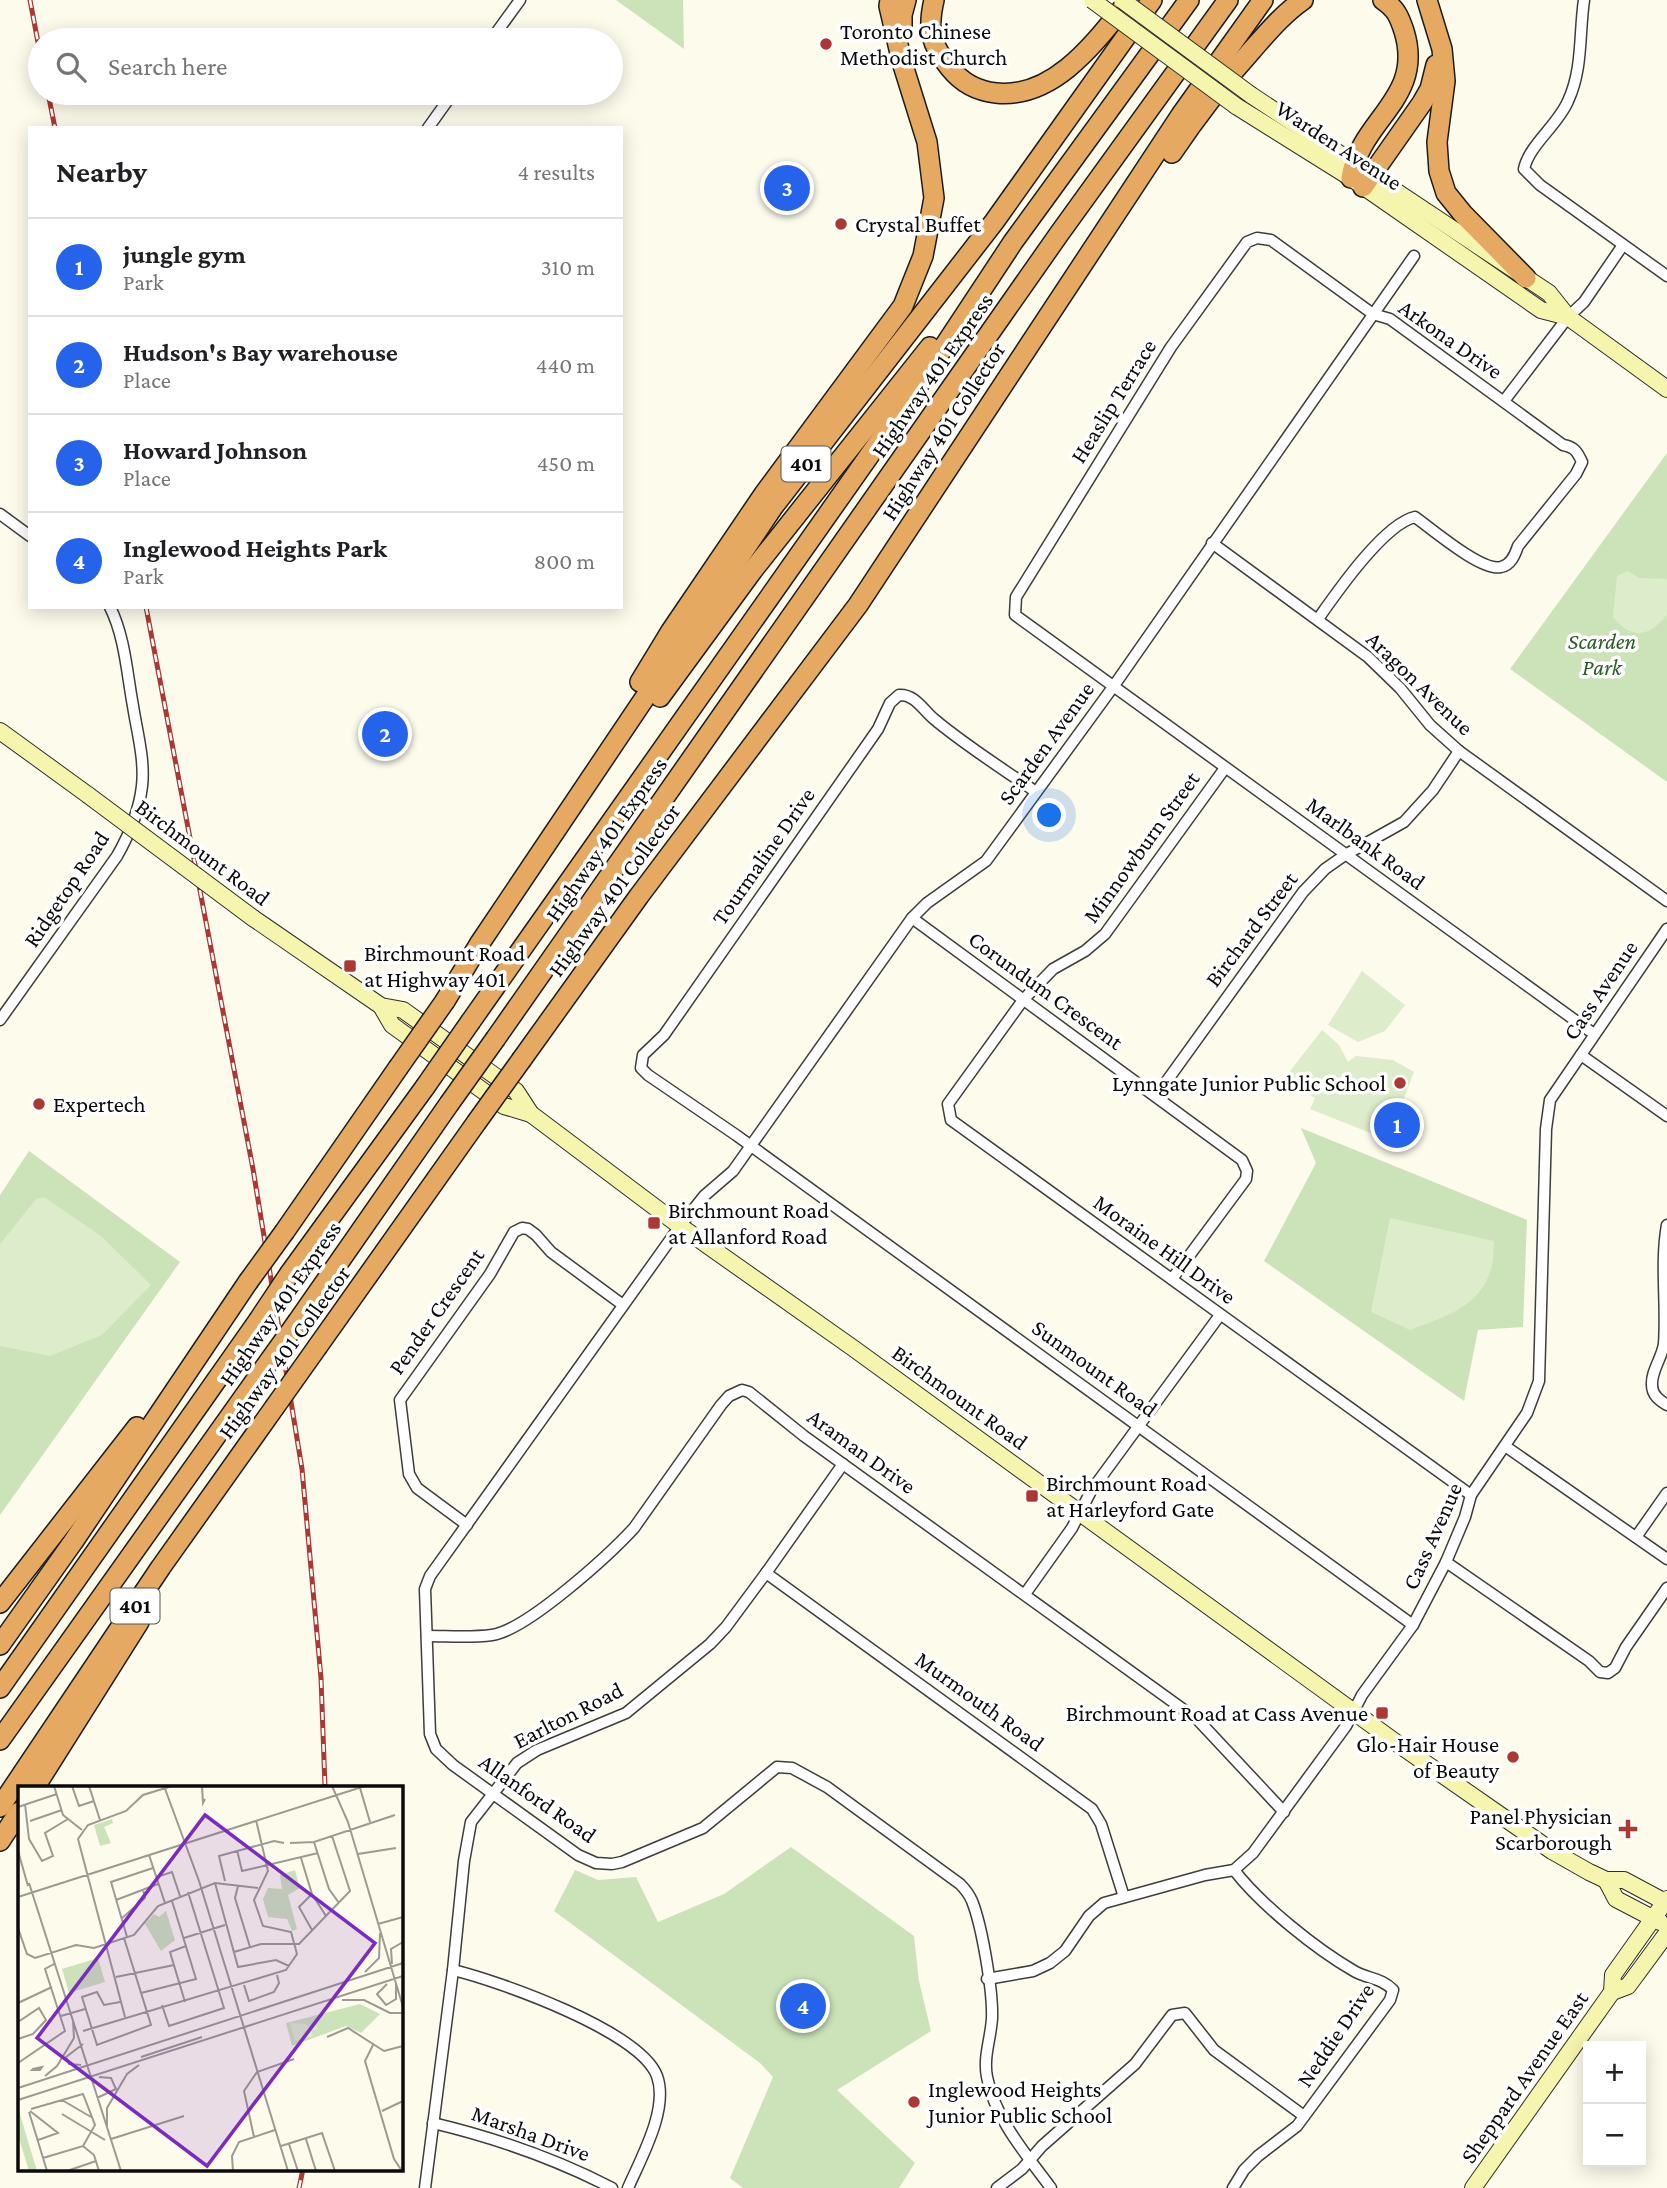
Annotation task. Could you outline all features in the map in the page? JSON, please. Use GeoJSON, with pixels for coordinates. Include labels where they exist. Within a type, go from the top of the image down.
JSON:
{"type":"FeatureCollection","features":[{"type":"Feature","properties":{"kind":"highway"},"geometry":{"type":"LineString","coordinates":[[480,943],[671,631],[764,495],[903,306],[923,256],[934,198],[927,142],[902,62],[889,6],[890,0]]}},
{"type":"Feature","properties":{"kind":"highway"},"geometry":{"type":"LineString","coordinates":[[902,62],[902,15],[906,0]]}},
{"type":"Feature","properties":{"kind":"highway"},"geometry":{"type":"LineString","coordinates":[[934,0],[929,24],[936,51],[965,83],[983,92],[1011,94],[1037,88],[1059,74],[1079,58],[1129,0]]}},
{"type":"Feature","properties":{"kind":"highway","name":"401"},"geometry":{"type":"LineString","coordinates":[[0,1645],[445,1001],[480,943],[773,507],[994,222],[1152,0]]}},
{"type":"Feature","properties":{"kind":"highway","name":"Highway 401 Express"},"geometry":{"type":"LineString","coordinates":[[0,1688],[290,1273],[425,1087],[914,392],[1013,242],[1189,0]]}},
{"type":"Feature","properties":{"kind":"highway","name":"Highway 401 Express"},"geometry":{"type":"LineString","coordinates":[[0,1741],[298,1321],[1059,234],[1228,0]]}},
{"type":"Feature","properties":{"kind":"highway","name":"Highway 401 Collector"},"geometry":{"type":"LineString","coordinates":[[0,1807],[204,1505],[476,1123],[639,896],[858,605],[1181,115],[1263,0]]}},
{"type":"Feature","properties":{"kind":"highway"},"geometry":{"type":"LineString","coordinates":[[1050,312],[1120,227],[1182,137],[1227,79],[1267,33],[1303,0]]}},
{"type":"Feature","properties":{"kind":"highway"},"geometry":{"type":"LineString","coordinates":[[1360,175],[1361,146],[1400,92],[1409,66],[1407,40],[1398,13],[1383,0]]}},
{"type":"Feature","properties":{"kind":"highway"},"geometry":{"type":"LineString","coordinates":[[1427,0],[1442,49],[1445,81],[1437,142],[1439,171],[1446,193],[1527,278]]}},
{"type":"Feature","properties":{"kind":"highway"},"geometry":{"type":"LineString","coordinates":[[1360,175],[1430,89],[1436,64],[1436,29]]}},
{"type":"Feature","properties":{"kind":"highway"},"geometry":{"type":"LineString","coordinates":[[480,943],[753,570],[1013,242]]}},
{"type":"Feature","properties":{"kind":"highway"},"geometry":{"type":"LineString","coordinates":[[0,1602],[245,1288]]}},
{"type":"Feature","properties":{"kind":"highway"},"geometry":{"type":"LineString","coordinates":[[36,1786],[190,1541],[204,1505]]}},
{"type":"Feature","properties":{"kind":"highway"},"geometry":{"type":"LineString","coordinates":[[0,1841],[18,1814]]}},
{"type":"Feature","properties":{"kind":"main road","name":"Warden Avenue"},"geometry":{"type":"LineString","coordinates":[[1092,0],[1236,106],[1360,175],[1527,278],[1549,293],[1568,317],[1667,389]]}},
{"type":"Feature","properties":{"kind":"main road","name":"Warden Avenue"},"geometry":{"type":"LineString","coordinates":[[1122,0],[1541,310],[1568,317]]}},
{"type":"Feature","properties":{"kind":"main road","name":"Birchmount Road"},"geometry":{"type":"LineString","coordinates":[[0,731],[253,918],[382,1006],[403,1010],[516,1091],[531,1114],[680,1226],[1552,1852],[1606,1880],[1624,1880],[1666,1901]]}},
{"type":"Feature","properties":{"kind":"main road","name":"Birchmount Road"},"geometry":{"type":"LineString","coordinates":[[1606,1880],[1616,1899],[1660,1922]]}},
{"type":"Feature","properties":{"kind":"main road","name":"Sheppard Avenue East"},"geometry":{"type":"LineString","coordinates":[[1473,2188],[1612,1992],[1613,1975],[1660,1922],[1666,1901]]}},
{"type":"Feature","properties":{"kind":"main road","name":"Sheppard Avenue East"},"geometry":{"type":"LineString","coordinates":[[1612,1992],[1628,1986],[1667,1933]]}},
{"type":"Feature","properties":{"kind":"street"},"geometry":{"type":"LineString","coordinates":[[500,28],[520,0]]}},
{"type":"Feature","properties":{"kind":"street"},"geometry":{"type":"LineString","coordinates":[[1584,0],[1578,69],[1573,89],[1562,114],[1530,155],[1524,169],[1540,186],[1667,276]]}},
{"type":"Feature","properties":{"kind":"street"},"geometry":{"type":"LineString","coordinates":[[429,126],[444,105]]}},
{"type":"Feature","properties":{"kind":"street","name":"Heaslip Terrace"},"geometry":{"type":"LineString","coordinates":[[1114,687],[1022,621],[1016,615],[1016,597],[1171,347],[1247,242],[1257,237],[1271,240],[1373,314]]}},
{"type":"Feature","properties":{"kind":"street","name":"Arkona Drive"},"geometry":{"type":"LineString","coordinates":[[1504,401],[1568,317],[1584,302],[1623,245]]}},
{"type":"Feature","properties":{"kind":"street","name":"Scarden Avenue"},"geometry":{"type":"LineString","coordinates":[[680,1226],[704,1196],[733,1171],[912,918],[927,903],[986,861],[1114,687],[1413,256]]}},
{"type":"Feature","properties":{"kind":"street","name":"Arkona Drive"},"geometry":{"type":"LineString","coordinates":[[1318,619],[1355,568],[1406,519],[1415,517],[1445,541],[1489,567],[1506,566],[1513,559],[1518,546],[1563,492],[1581,462],[1571,446],[1563,445],[1390,319],[1373,314]]}},
{"type":"Feature","properties":{"kind":"street"},"geometry":{"type":"LineString","coordinates":[[0,514],[28,535]]}},
{"type":"Feature","properties":{"kind":"street","name":"Aragon Avenue"},"geometry":{"type":"LineString","coordinates":[[1212,543],[1368,657],[1400,688],[1430,725],[1459,751],[1667,901]]}},
{"type":"Feature","properties":{"kind":"street","name":"Ridgetop Road"},"geometry":{"type":"LineString","coordinates":[[0,1020],[117,856],[126,841],[139,806],[142,762],[121,638],[111,609]]}},
{"type":"Feature","properties":{"kind":"street","name":"Marlbank Road"},"geometry":{"type":"LineString","coordinates":[[1114,687],[1594,1034]]}},
{"type":"Feature","properties":{"kind":"street","name":"Tourmaline Drive"},"geometry":{"type":"LineString","coordinates":[[751,1147],[675,1091],[645,1073],[641,1068],[641,1060],[672,1024],[878,729],[890,703],[899,695],[911,698],[934,720],[1036,792]]}},
{"type":"Feature","properties":{"kind":"street","name":"Birchard Street"},"geometry":{"type":"LineString","coordinates":[[1156,1096],[1303,892],[1325,869],[1404,822],[1433,790],[1459,751]]}},
{"type":"Feature","properties":{"kind":"street","name":"Minnowburn Street"},"geometry":{"type":"LineString","coordinates":[[1023,1000],[1053,969],[1085,951],[1105,934],[1225,768]]}},
{"type":"Feature","properties":{"kind":"street","name":"Corundum Crescent"},"geometry":{"type":"LineString","coordinates":[[912,918],[1242,1160],[1247,1171],[1246,1179],[1172,1279]]}},
{"type":"Feature","properties":{"kind":"street","name":"Cass Avenue"},"geometry":{"type":"LineString","coordinates":[[1234,1870],[1253,1853],[1284,1812],[1355,1712],[1362,1695],[1413,1625],[1446,1562],[1471,1495],[1527,1413],[1539,1381],[1547,1110],[1550,1100],[1667,929]]}},
{"type":"Feature","properties":{"kind":"street","name":"Moraine Hill Drive"},"geometry":{"type":"LineString","coordinates":[[1023,1000],[948,1104],[951,1120],[1471,1495]]}},
{"type":"Feature","properties":{"kind":"street"},"geometry":{"type":"LineString","coordinates":[[1581,1055],[1667,1116]]}},
{"type":"Feature","properties":{"kind":"street","name":"Sunmount Road"},"geometry":{"type":"LineString","coordinates":[[751,1147],[1413,1625]]}},
{"type":"Feature","properties":{"kind":"street"},"geometry":{"type":"LineString","coordinates":[[1667,1225],[1664,1257],[1664,1345],[1652,1388],[1656,1398],[1667,1405]]}},
{"type":"Feature","properties":{"kind":"street","name":"Allanford Road"},"geometry":{"type":"LineString","coordinates":[[680,1226],[427,1582],[424,1598],[432,1741],[443,1757],[578,1855],[596,1863],[622,1862],[703,1828],[777,1767],[792,1768],[845,1800],[950,1875],[967,1891],[972,1900],[980,1931],[992,2019],[985,2068],[990,2092],[1003,2119],[1051,2188]]}},
{"type":"Feature","properties":{"kind":"street","name":"Pender Crescent"},"geometry":{"type":"LineString","coordinates":[[467,1525],[417,1488],[412,1481],[400,1400],[490,1274],[514,1232],[522,1228],[528,1229],[551,1252],[623,1305]]}},
{"type":"Feature","properties":{"kind":"street"},"geometry":{"type":"LineString","coordinates":[[1025,1594],[1070,1530],[1091,1492],[1220,1315]]}},
{"type":"Feature","properties":{"kind":"street","name":"Araman Drive"},"geometry":{"type":"LineString","coordinates":[[427,1636],[493,1635],[508,1630],[539,1611],[614,1549],[634,1528],[721,1405],[735,1391],[749,1392],[844,1464],[1198,1720],[1284,1812]]}},
{"type":"Feature","properties":{"kind":"street"},"geometry":{"type":"LineString","coordinates":[[1505,1446],[1667,1559]]}},
{"type":"Feature","properties":{"kind":"street","name":"Earlton Road"},"geometry":{"type":"LineString","coordinates":[[425,2188],[471,1822],[517,1763],[525,1757],[625,1713],[710,1644],[766,1573],[844,1464]]}},
{"type":"Feature","properties":{"kind":"street"},"geometry":{"type":"LineString","coordinates":[[1636,1537],[1667,1493]]}},
{"type":"Feature","properties":{"kind":"street"},"geometry":{"type":"LineString","coordinates":[[1446,1562],[1589,1661],[1600,1672],[1608,1673],[1615,1668],[1626,1647],[1667,1588]]}},
{"type":"Feature","properties":{"kind":"street","name":"Murmouth Road"},"geometry":{"type":"LineString","coordinates":[[766,1573],[1092,1808],[1105,1834],[1124,1897]]}},
{"type":"Feature","properties":{"kind":"street"},"geometry":{"type":"LineString","coordinates":[[987,1979],[1033,1971],[1050,1964],[1065,1951],[1089,1916],[1104,1903],[1205,1875],[1234,1870]]}},
{"type":"Feature","properties":{"kind":"street","name":"Neddie Drive"},"geometry":{"type":"LineString","coordinates":[[1233,2188],[1244,2170],[1258,2156],[1290,2133],[1304,2116],[1390,2000],[1393,1990],[1385,1982],[1354,1971],[1290,1925],[1246,1886],[1234,1870]]}},
{"type":"Feature","properties":{"kind":"street"},"geometry":{"type":"LineString","coordinates":[[453,1970],[544,2000],[622,2039],[644,2059],[657,2076],[659,2104],[652,2132],[628,2188]]}},
{"type":"Feature","properties":{"kind":"street"},"geometry":{"type":"LineString","coordinates":[[997,2188],[1022,2169],[1135,2064],[1172,2015],[1180,2013],[1185,2013],[1192,2019],[1214,2050],[1304,2116]]}},
{"type":"Feature","properties":{"kind":"street","name":"Marsha Drive"},"geometry":{"type":"LineString","coordinates":[[433,2123],[488,2136],[532,2151],[572,2167],[611,2188]]}},
{"type":"Feature","properties":{"kind":"green space"},"geometry":{"type":"Polygon","coordinates":[[[616,0],[683,0],[684,49],[616,0]]]}},
{"type":"Feature","properties":{"kind":"green space","name":"Scarden Park"},"geometry":{"type":"Polygon","coordinates":[[[1667,453],[1667,782],[1510,669],[1667,453]]]}},
{"type":"Feature","properties":{"kind":"green space"},"geometry":{"type":"Polygon","coordinates":[[[1628,571],[1639,578],[1667,579],[1667,613],[1654,628],[1642,633],[1629,631],[1613,617],[1617,576],[1628,571]]]}},
{"type":"Feature","properties":{"kind":"green space"},"geometry":{"type":"Polygon","coordinates":[[[1362,971],[1405,1005],[1385,1031],[1358,1042],[1328,1025],[1362,971]]]}},
{"type":"Feature","properties":{"kind":"green space"},"geometry":{"type":"Polygon","coordinates":[[[1322,1030],[1339,1045],[1348,1062],[1356,1056],[1393,1060],[1414,1072],[1388,1140],[1310,1109],[1315,1098],[1284,1079],[1322,1030]]]}},
{"type":"Feature","properties":{"kind":"green space"},"geometry":{"type":"Polygon","coordinates":[[[1301,1128],[1527,1220],[1523,1327],[1478,1330],[1464,1401],[1264,1261],[1316,1163],[1301,1128]]]}},
{"type":"Feature","properties":{"kind":"green space"},"geometry":{"type":"Polygon","coordinates":[[[29,1151],[180,1262],[0,1515],[0,1195],[29,1151]]]}},
{"type":"Feature","properties":{"kind":"green space"},"geometry":{"type":"Polygon","coordinates":[[[44,1197],[101,1236],[151,1285],[102,1335],[50,1356],[0,1346],[0,1244],[36,1199],[44,1197]]]}},
{"type":"Feature","properties":{"kind":"green space"},"geometry":{"type":"Polygon","coordinates":[[[1390,1218],[1494,1241],[1492,1266],[1479,1293],[1459,1309],[1410,1330],[1371,1312],[1390,1218]]]}},
{"type":"Feature","properties":{"kind":"green space"},"geometry":{"type":"Polygon","coordinates":[[[791,1847],[914,1936],[919,1981],[931,2031],[837,2090],[915,2163],[899,2188],[743,2188],[730,2178],[773,2077],[760,2063],[554,1911],[575,1870],[598,1880],[636,1877],[658,1922],[724,1894],[791,1847]]]}},
{"type":"Feature","properties":{"kind":"railway"},"geometry":{"type":"LineString","coordinates":[[30,0],[35,28]]}},
{"type":"Feature","properties":{"kind":"railway"},"geometry":{"type":"LineString","coordinates":[[50,105],[55,126]]}},
{"type":"Feature","properties":{"kind":"railway"},"geometry":{"type":"LineString","coordinates":[[146,609],[253,1169],[302,1469],[321,1678],[325,1786]]}},
{"type":"Feature","properties":{"kind":"railway"},"geometry":{"type":"LineString","coordinates":[[299,2188],[303,2170]]}},
{"type":"Feature","properties":{"kind":"place","name":"Toronto Chinese Methodist Church"},"geometry":{"type":"Point","coordinates":[826,44]}},
{"type":"Feature","properties":{"kind":"place","name":"Howard Johnson"},"geometry":{"type":"Point","coordinates":[787,188]}},
{"type":"Feature","properties":{"kind":"place","name":"Crystal Buffet"},"geometry":{"type":"Point","coordinates":[841,224]}},
{"type":"Feature","properties":{"kind":"place","name":"Hudson's Bay warehouse"},"geometry":{"type":"Point","coordinates":[385,734]}},
{"type":"Feature","properties":{"kind":"place","name":"Birchmount Road at Highway 401"},"geometry":{"type":"Point","coordinates":[350,966]}},
{"type":"Feature","properties":{"kind":"place","name":"Lynngate Junior Public School"},"geometry":{"type":"Point","coordinates":[1400,1083]}},
{"type":"Feature","properties":{"kind":"place","name":"Expertech"},"geometry":{"type":"Point","coordinates":[39,1104]}},
{"type":"Feature","properties":{"kind":"place","name":"jungle gym"},"geometry":{"type":"Point","coordinates":[1397,1125]}},
{"type":"Feature","properties":{"kind":"place","name":"Birchmount Road at Allanford Road"},"geometry":{"type":"Point","coordinates":[654,1223]}},
{"type":"Feature","properties":{"kind":"place","name":"Birchmount Road at Harleyford Gate"},"geometry":{"type":"Point","coordinates":[1032,1496]}},
{"type":"Feature","properties":{"kind":"place","name":"Birchmount Road at Cass Avenue"},"geometry":{"type":"Point","coordinates":[1382,1713]}},
{"type":"Feature","properties":{"kind":"place","name":"Glo-Hair House of Beauty"},"geometry":{"type":"Point","coordinates":[1513,1757]}},
{"type":"Feature","properties":{"kind":"place","name":"Panel Physician Scarborough"},"geometry":{"type":"Point","coordinates":[1628,1829]}},
{"type":"Feature","properties":{"kind":"place","name":"Inglewood Heights Park"},"geometry":{"type":"Point","coordinates":[803,2006]}},
{"type":"Feature","properties":{"kind":"place","name":"Inglewood Heights Junior Public School"},"geometry":{"type":"Point","coordinates":[914,2102]}}]}
